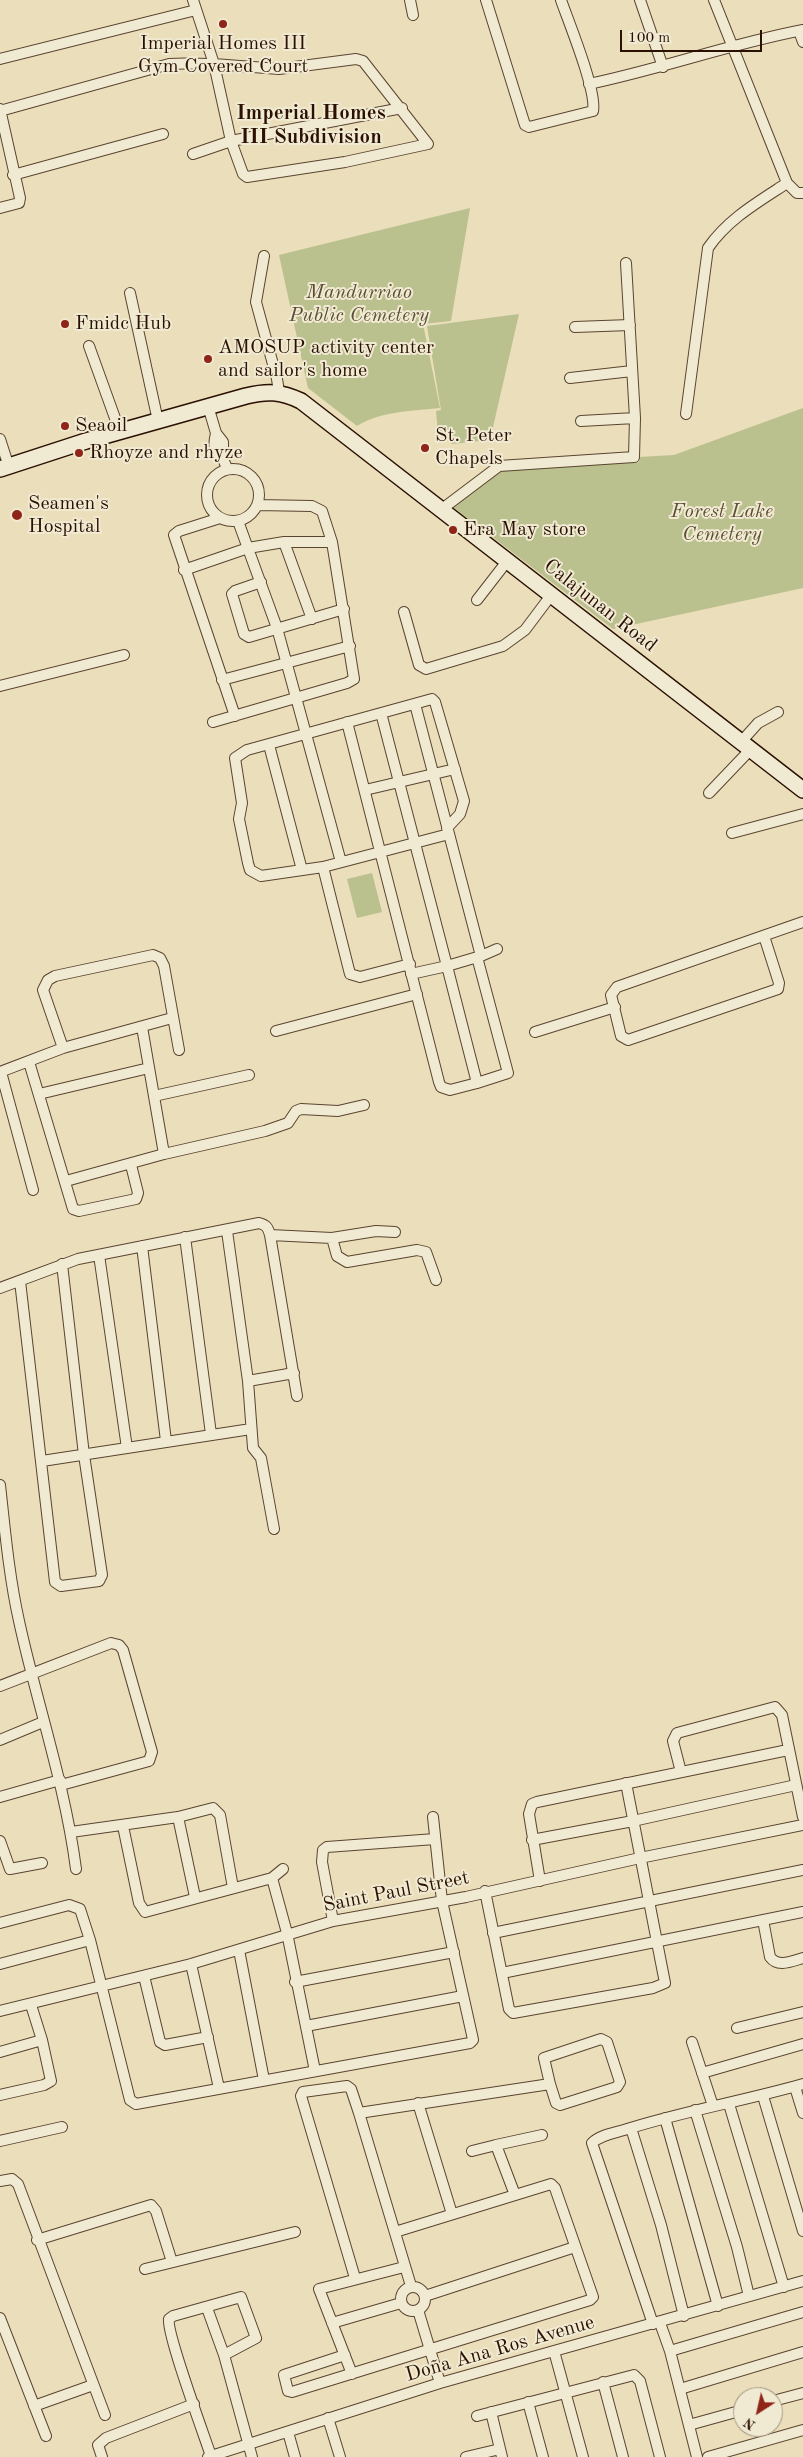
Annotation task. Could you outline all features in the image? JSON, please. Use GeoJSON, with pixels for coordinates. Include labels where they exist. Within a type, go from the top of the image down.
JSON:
{"type":"FeatureCollection","features":[{"type":"Feature","properties":{"kind":"main road"},"geometry":{"type":"LineString","coordinates":[[4,468],[208,406],[267,391],[279,392]]}},
{"type":"Feature","properties":{"kind":"main road","name":"Calajunan Road"},"geometry":{"type":"LineString","coordinates":[[279,392],[301,401],[803,790]]}},
{"type":"Feature","properties":{"kind":"street"},"geometry":{"type":"LineString","coordinates":[[410,0],[413,15]]}},
{"type":"Feature","properties":{"kind":"street"},"geometry":{"type":"LineString","coordinates":[[486,0],[527,127],[592,111],[594,105],[589,84],[561,0]]}},
{"type":"Feature","properties":{"kind":"street"},"geometry":{"type":"LineString","coordinates":[[640,0],[664,67]]}},
{"type":"Feature","properties":{"kind":"street"},"geometry":{"type":"LineString","coordinates":[[714,0],[787,183],[797,193],[803,193]]}},
{"type":"Feature","properties":{"kind":"street"},"geometry":{"type":"LineString","coordinates":[[0,59],[194,5],[214,64],[225,106],[231,141],[243,174],[252,178],[428,144],[402,108],[360,59],[279,69],[214,64],[187,63],[151,68],[0,110],[13,175],[20,198],[19,203],[0,208]]}},
{"type":"Feature","properties":{"kind":"street"},"geometry":{"type":"LineString","coordinates":[[589,84],[664,67],[732,46],[801,31],[803,42]]}},
{"type":"Feature","properties":{"kind":"street"},"geometry":{"type":"LineString","coordinates":[[193,154],[231,141],[402,108]]}},
{"type":"Feature","properties":{"kind":"street"},"geometry":{"type":"LineString","coordinates":[[13,175],[163,134]]}},
{"type":"Feature","properties":{"kind":"street"},"geometry":{"type":"LineString","coordinates":[[686,414],[708,248],[718,234],[740,214],[787,183]]}},
{"type":"Feature","properties":{"kind":"street"},"geometry":{"type":"LineString","coordinates":[[264,256],[256,302],[279,392]]}},
{"type":"Feature","properties":{"kind":"street"},"geometry":{"type":"LineString","coordinates":[[442,509],[499,466],[632,459],[635,455],[626,263]]}},
{"type":"Feature","properties":{"kind":"street"},"geometry":{"type":"LineString","coordinates":[[130,293],[158,421]]}},
{"type":"Feature","properties":{"kind":"street"},"geometry":{"type":"LineString","coordinates":[[575,327],[630,325]]}},
{"type":"Feature","properties":{"kind":"street"},"geometry":{"type":"LineString","coordinates":[[89,346],[120,432]]}},
{"type":"Feature","properties":{"kind":"street"},"geometry":{"type":"LineString","coordinates":[[570,378],[632,371]]}},
{"type":"Feature","properties":{"kind":"street"},"geometry":{"type":"LineString","coordinates":[[208,406],[216,433],[213,445],[215,452],[225,464],[251,475],[258,489],[257,505],[253,512],[238,521],[220,518],[175,533],[174,538],[235,716]]}},
{"type":"Feature","properties":{"kind":"street"},"geometry":{"type":"LineString","coordinates":[[581,421],[634,418]]}},
{"type":"Feature","properties":{"kind":"street"},"geometry":{"type":"LineString","coordinates":[[0,440],[4,468]]}},
{"type":"Feature","properties":{"kind":"street"},"geometry":{"type":"LineString","coordinates":[[220,518],[208,505],[206,495],[212,478],[225,464]]}},
{"type":"Feature","properties":{"kind":"street"},"geometry":{"type":"LineString","coordinates":[[213,722],[354,679],[332,542],[325,518],[318,508],[257,505]]}},
{"type":"Feature","properties":{"kind":"street"},"geometry":{"type":"LineString","coordinates":[[238,521],[277,628],[341,862]]}},
{"type":"Feature","properties":{"kind":"street"},"geometry":{"type":"LineString","coordinates":[[184,570],[248,548],[284,542],[332,542]]}},
{"type":"Feature","properties":{"kind":"street"},"geometry":{"type":"LineString","coordinates":[[284,542],[312,619]]}},
{"type":"Feature","properties":{"kind":"street"},"geometry":{"type":"LineString","coordinates":[[477,600],[508,560]]}},
{"type":"Feature","properties":{"kind":"street"},"geometry":{"type":"LineString","coordinates":[[260,582],[234,591],[232,594],[244,634],[249,638],[344,609]]}},
{"type":"Feature","properties":{"kind":"street"},"geometry":{"type":"LineString","coordinates":[[404,612],[419,665],[426,669],[503,646],[525,630],[552,594]]}},
{"type":"Feature","properties":{"kind":"street"},"geometry":{"type":"LineString","coordinates":[[222,680],[286,661],[350,646]]}},
{"type":"Feature","properties":{"kind":"street"},"geometry":{"type":"LineString","coordinates":[[0,686],[124,655]]}},
{"type":"Feature","properties":{"kind":"street"},"geometry":{"type":"LineString","coordinates":[[432,699],[436,702],[464,806],[448,831],[415,843],[323,867],[261,876],[250,870],[248,863],[239,819],[242,803],[235,758],[241,752],[307,733],[432,699]]}},
{"type":"Feature","properties":{"kind":"street"},"geometry":{"type":"LineString","coordinates":[[347,722],[441,1087],[450,1090],[477,1083],[508,1073],[415,704]]}},
{"type":"Feature","properties":{"kind":"street"},"geometry":{"type":"LineString","coordinates":[[709,793],[746,746],[758,723],[778,712]]}},
{"type":"Feature","properties":{"kind":"street"},"geometry":{"type":"LineString","coordinates":[[381,713],[477,1083]]}},
{"type":"Feature","properties":{"kind":"street"},"geometry":{"type":"LineString","coordinates":[[269,745],[302,870]]}},
{"type":"Feature","properties":{"kind":"street"},"geometry":{"type":"LineString","coordinates":[[365,790],[455,769]]}},
{"type":"Feature","properties":{"kind":"street"},"geometry":{"type":"LineString","coordinates":[[732,832],[803,814]]}},
{"type":"Feature","properties":{"kind":"street"},"geometry":{"type":"LineString","coordinates":[[323,867],[350,974],[360,977],[411,969],[447,966],[497,949]]}},
{"type":"Feature","properties":{"kind":"street"},"geometry":{"type":"LineString","coordinates":[[764,936],[779,983],[778,989],[628,1040],[621,1036],[611,995],[617,987],[803,922]]}},
{"type":"Feature","properties":{"kind":"street"},"geometry":{"type":"LineString","coordinates":[[63,1048],[43,990],[48,980],[54,976],[152,955],[160,958],[164,966],[179,1050]]}},
{"type":"Feature","properties":{"kind":"street"},"geometry":{"type":"LineString","coordinates":[[276,1031],[417,994]]}},
{"type":"Feature","properties":{"kind":"street"},"geometry":{"type":"LineString","coordinates":[[535,1032],[615,1007]]}},
{"type":"Feature","properties":{"kind":"street"},"geometry":{"type":"LineString","coordinates":[[33,1190],[0,1072],[63,1048],[172,1018]]}},
{"type":"Feature","properties":{"kind":"street"},"geometry":{"type":"LineString","coordinates":[[142,1027],[164,1154]]}},
{"type":"Feature","properties":{"kind":"street"},"geometry":{"type":"LineString","coordinates":[[29,1062],[66,1181],[71,1206],[75,1210],[136,1200],[138,1193],[131,1165]]}},
{"type":"Feature","properties":{"kind":"street"},"geometry":{"type":"LineString","coordinates":[[39,1094],[149,1068]]}},
{"type":"Feature","properties":{"kind":"street"},"geometry":{"type":"LineString","coordinates":[[154,1096],[250,1075]]}},
{"type":"Feature","properties":{"kind":"street"},"geometry":{"type":"LineString","coordinates":[[66,1181],[285,1124],[300,1109],[338,1112],[364,1105]]}},
{"type":"Feature","properties":{"kind":"street"},"geometry":{"type":"LineString","coordinates":[[0,1288],[62,1264],[184,1237],[259,1223],[268,1227],[270,1235],[297,1396]]}},
{"type":"Feature","properties":{"kind":"street"},"geometry":{"type":"LineString","coordinates":[[227,1230],[248,1381],[253,1448],[261,1458],[274,1529]]}},
{"type":"Feature","properties":{"kind":"street"},"geometry":{"type":"LineString","coordinates":[[270,1235],[332,1238],[376,1231],[395,1232]]}},
{"type":"Feature","properties":{"kind":"street"},"geometry":{"type":"LineString","coordinates":[[184,1237],[211,1434]]}},
{"type":"Feature","properties":{"kind":"street"},"geometry":{"type":"LineString","coordinates":[[332,1238],[337,1256],[347,1262],[418,1250],[426,1252],[436,1280]]}},
{"type":"Feature","properties":{"kind":"street"},"geometry":{"type":"LineString","coordinates":[[142,1246],[166,1442]]}},
{"type":"Feature","properties":{"kind":"street"},"geometry":{"type":"LineString","coordinates":[[99,1255],[127,1448]]}},
{"type":"Feature","properties":{"kind":"street"},"geometry":{"type":"LineString","coordinates":[[20,1281],[55,1582],[61,1586],[98,1581],[102,1576],[84,1454],[62,1264]]}},
{"type":"Feature","properties":{"kind":"street"},"geometry":{"type":"LineString","coordinates":[[248,1381],[294,1373]]}},
{"type":"Feature","properties":{"kind":"street"},"geometry":{"type":"LineString","coordinates":[[42,1461],[252,1429]]}},
{"type":"Feature","properties":{"kind":"street"},"geometry":{"type":"LineString","coordinates":[[0,1485],[11,1579],[19,1621],[43,1722],[60,1782],[71,1832],[76,1869]]}},
{"type":"Feature","properties":{"kind":"street"},"geometry":{"type":"LineString","coordinates":[[0,1581],[11,1579]]}},
{"type":"Feature","properties":{"kind":"street"},"geometry":{"type":"LineString","coordinates":[[0,1686],[32,1672],[112,1643],[118,1644],[123,1650],[152,1752],[150,1761],[0,1797]]}},
{"type":"Feature","properties":{"kind":"street"},"geometry":{"type":"LineString","coordinates":[[681,1772],[673,1741],[676,1733],[769,1707],[775,1707],[781,1711],[803,1817]]}},
{"type":"Feature","properties":{"kind":"street"},"geometry":{"type":"LineString","coordinates":[[0,1740],[43,1722]]}},
{"type":"Feature","properties":{"kind":"street"},"geometry":{"type":"LineString","coordinates":[[540,1881],[529,1814],[532,1804],[788,1750]]}},
{"type":"Feature","properties":{"kind":"street"},"geometry":{"type":"LineString","coordinates":[[485,1891],[509,2009],[513,2013],[663,1985],[666,1981],[656,1941],[650,1900],[626,1783]]}},
{"type":"Feature","properties":{"kind":"street"},"geometry":{"type":"LineString","coordinates":[[532,1840],[633,1821],[796,1785]]}},
{"type":"Feature","properties":{"kind":"street"},"geometry":{"type":"LineString","coordinates":[[71,1832],[94,1827],[123,1826],[178,1818],[210,1807],[219,1811],[233,1888]]}},
{"type":"Feature","properties":{"kind":"street"},"geometry":{"type":"LineString","coordinates":[[0,1922],[73,1905],[80,1909],[90,1940],[132,2102],[138,2105],[219,2088],[470,2043],[473,2040],[442,1900],[433,1817]]}},
{"type":"Feature","properties":{"kind":"street"},"geometry":{"type":"LineString","coordinates":[[178,1818],[195,1897]]}},
{"type":"Feature","properties":{"kind":"street","name":"Saint Paul Street"},"geometry":{"type":"LineString","coordinates":[[0,2011],[31,2005],[191,1964],[287,1933],[333,1921],[540,1881],[640,1858],[803,1825]]}},
{"type":"Feature","properties":{"kind":"street"},"geometry":{"type":"LineString","coordinates":[[123,1826],[142,1910],[150,1913],[195,1897],[272,1878],[283,1869]]}},
{"type":"Feature","properties":{"kind":"street"},"geometry":{"type":"LineString","coordinates":[[333,1921],[322,1862],[323,1850],[327,1847],[435,1839]]}},
{"type":"Feature","properties":{"kind":"street"},"geometry":{"type":"LineString","coordinates":[[0,1841],[10,1869],[42,1864]]}},
{"type":"Feature","properties":{"kind":"street"},"geometry":{"type":"LineString","coordinates":[[493,1933],[803,1870]]}},
{"type":"Feature","properties":{"kind":"street"},"geometry":{"type":"LineString","coordinates":[[272,1878],[287,1933],[295,1982],[315,2071]]}},
{"type":"Feature","properties":{"kind":"street"},"geometry":{"type":"LineString","coordinates":[[502,1973],[803,1912]]}},
{"type":"Feature","properties":{"kind":"street"},"geometry":{"type":"LineString","coordinates":[[764,1920],[770,1957],[773,1962],[778,1964],[803,1958]]}},
{"type":"Feature","properties":{"kind":"street"},"geometry":{"type":"LineString","coordinates":[[0,1964],[90,1940]]}},
{"type":"Feature","properties":{"kind":"street"},"geometry":{"type":"LineString","coordinates":[[239,1950],[264,2080]]}},
{"type":"Feature","properties":{"kind":"street"},"geometry":{"type":"LineString","coordinates":[[295,1982],[454,1952]]}},
{"type":"Feature","properties":{"kind":"street"},"geometry":{"type":"LineString","coordinates":[[191,1964],[219,2088]]}},
{"type":"Feature","properties":{"kind":"street"},"geometry":{"type":"LineString","coordinates":[[144,1976],[160,2042],[165,2045],[208,2037]]}},
{"type":"Feature","properties":{"kind":"street"},"geometry":{"type":"LineString","coordinates":[[306,2026],[463,1996]]}},
{"type":"Feature","properties":{"kind":"street"},"geometry":{"type":"LineString","coordinates":[[0,2095],[44,2085],[51,2081],[42,2040],[31,2005]]}},
{"type":"Feature","properties":{"kind":"street"},"geometry":{"type":"LineString","coordinates":[[737,2028],[803,2012]]}},
{"type":"Feature","properties":{"kind":"street"},"geometry":{"type":"LineString","coordinates":[[0,2052],[42,2040]]}},
{"type":"Feature","properties":{"kind":"street"},"geometry":{"type":"LineString","coordinates":[[601,2040],[607,2042],[620,2082],[616,2087],[560,2105],[556,2103],[550,2084],[544,2058],[601,2040]]}},
{"type":"Feature","properties":{"kind":"street"},"geometry":{"type":"LineString","coordinates":[[692,2042],[713,2106]]}},
{"type":"Feature","properties":{"kind":"street"},"geometry":{"type":"LineString","coordinates":[[702,2073],[803,2044]]}},
{"type":"Feature","properties":{"kind":"street"},"geometry":{"type":"LineString","coordinates":[[359,2113],[550,2084]]}},
{"type":"Feature","properties":{"kind":"street"},"geometry":{"type":"LineString","coordinates":[[355,2278],[301,2095],[305,2091],[347,2086],[351,2088],[396,2232],[410,2286]]}},
{"type":"Feature","properties":{"kind":"street"},"geometry":{"type":"LineString","coordinates":[[697,2457],[670,2351],[657,2323],[592,2148],[592,2142],[665,2118],[799,2086],[803,2113]]}},
{"type":"Feature","properties":{"kind":"street"},"geometry":{"type":"LineString","coordinates":[[763,2096],[803,2231]]}},
{"type":"Feature","properties":{"kind":"street"},"geometry":{"type":"LineString","coordinates":[[418,2103],[452,2214]]}},
{"type":"Feature","properties":{"kind":"street"},"geometry":{"type":"LineString","coordinates":[[729,2104],[784,2287]]}},
{"type":"Feature","properties":{"kind":"street"},"geometry":{"type":"LineString","coordinates":[[695,2110],[737,2246],[749,2296]]}},
{"type":"Feature","properties":{"kind":"street"},"geometry":{"type":"LineString","coordinates":[[665,2118],[718,2306]]}},
{"type":"Feature","properties":{"kind":"street"},"geometry":{"type":"LineString","coordinates":[[0,2141],[62,2127]]}},
{"type":"Feature","properties":{"kind":"street"},"geometry":{"type":"LineString","coordinates":[[631,2128],[661,2225],[684,2316]]}},
{"type":"Feature","properties":{"kind":"street"},"geometry":{"type":"LineString","coordinates":[[472,2151],[542,2135]]}},
{"type":"Feature","properties":{"kind":"street"},"geometry":{"type":"LineString","coordinates":[[496,2144],[515,2194]]}},
{"type":"Feature","properties":{"kind":"street"},"geometry":{"type":"LineString","coordinates":[[0,2181],[12,2179],[18,2184],[37,2240],[105,2415]]}},
{"type":"Feature","properties":{"kind":"street"},"geometry":{"type":"LineString","coordinates":[[345,2355],[284,2375],[288,2391],[292,2392],[352,2374],[592,2299],[592,2293],[553,2186],[544,2185],[396,2232]]}},
{"type":"Feature","properties":{"kind":"street"},"geometry":{"type":"LineString","coordinates":[[37,2240],[151,2205],[156,2211],[172,2262]]}},
{"type":"Feature","properties":{"kind":"street"},"geometry":{"type":"LineString","coordinates":[[145,2270],[295,2232]]}},
{"type":"Feature","properties":{"kind":"street"},"geometry":{"type":"LineString","coordinates":[[425,2296],[575,2247]]}},
{"type":"Feature","properties":{"kind":"street"},"geometry":{"type":"LineString","coordinates":[[352,2374],[319,2289],[355,2278],[404,2267]]}},
{"type":"Feature","properties":{"kind":"street","name":"Doña Ana Ros Avenue"},"geometry":{"type":"LineString","coordinates":[[210,2456],[440,2383],[684,2316],[803,2281]]}},
{"type":"Feature","properties":{"kind":"street"},"geometry":{"type":"LineString","coordinates":[[401,2303],[411,2311],[422,2307],[425,2296],[422,2290],[410,2286]]}},
{"type":"Feature","properties":{"kind":"street"},"geometry":{"type":"LineString","coordinates":[[401,2303],[402,2293],[410,2286]]}},
{"type":"Feature","properties":{"kind":"street"},"geometry":{"type":"LineString","coordinates":[[210,2456],[168,2321],[174,2316],[207,2308],[239,2296],[243,2300],[256,2338],[254,2341],[224,2355]]}},
{"type":"Feature","properties":{"kind":"street"},"geometry":{"type":"LineString","coordinates":[[332,2323],[401,2303]]}},
{"type":"Feature","properties":{"kind":"street"},"geometry":{"type":"LineString","coordinates":[[207,2308],[224,2355],[252,2457]]}},
{"type":"Feature","properties":{"kind":"street"},"geometry":{"type":"LineString","coordinates":[[418,2310],[428,2350],[440,2383]]}},
{"type":"Feature","properties":{"kind":"street"},"geometry":{"type":"LineString","coordinates":[[670,2351],[803,2312]]}},
{"type":"Feature","properties":{"kind":"street"},"geometry":{"type":"LineString","coordinates":[[0,2318],[46,2436]]}},
{"type":"Feature","properties":{"kind":"street"},"geometry":{"type":"LineString","coordinates":[[554,2351],[583,2457]]}},
{"type":"Feature","properties":{"kind":"street"},"geometry":{"type":"LineString","coordinates":[[680,2389],[803,2352]]}},
{"type":"Feature","properties":{"kind":"street"},"geometry":{"type":"LineString","coordinates":[[477,2416],[630,2375],[638,2377],[660,2457]]}},
{"type":"Feature","properties":{"kind":"street"},"geometry":{"type":"LineString","coordinates":[[603,2382],[623,2457]]}},
{"type":"Feature","properties":{"kind":"street"},"geometry":{"type":"LineString","coordinates":[[34,2406],[93,2385]]}},
{"type":"Feature","properties":{"kind":"street"},"geometry":{"type":"LineString","coordinates":[[783,2399],[803,2393]]}},
{"type":"Feature","properties":{"kind":"street"},"geometry":{"type":"LineString","coordinates":[[528,2402],[543,2457]]}},
{"type":"Feature","properties":{"kind":"street"},"geometry":{"type":"LineString","coordinates":[[102,2457],[98,2445],[106,2438],[194,2404]]}},
{"type":"Feature","properties":{"kind":"street"},"geometry":{"type":"LineString","coordinates":[[466,2457],[501,2453],[491,2412]]}},
{"type":"Feature","properties":{"kind":"street"},"geometry":{"type":"LineString","coordinates":[[689,2425],[733,2413]]}},
{"type":"Feature","properties":{"kind":"street"},"geometry":{"type":"LineString","coordinates":[[328,2418],[340,2457]]}},
{"type":"Feature","properties":{"kind":"street"},"geometry":{"type":"LineString","coordinates":[[708,2457],[803,2430]]}},
{"type":"Feature","properties":{"kind":"street"},"geometry":{"type":"LineString","coordinates":[[288,2432],[295,2457]]}},
{"type":"Feature","properties":{"kind":"green space","name":"Mandurriao Public Cemetery"},"geometry":{"type":"Polygon","coordinates":[[[470,208],[451,321],[423,324],[440,408],[376,417],[357,426],[308,388],[279,255],[470,208]]]}},
{"type":"Feature","properties":{"kind":"green space"},"geometry":{"type":"Polygon","coordinates":[[[519,314],[490,440],[452,444],[438,433],[436,411],[441,410],[427,326],[519,314]]]}},
{"type":"Feature","properties":{"kind":"green space","name":"Forest Lake Cemetery"},"geometry":{"type":"Polygon","coordinates":[[[803,408],[803,588],[613,629],[453,507],[503,469],[639,462],[639,457],[674,455],[803,408]]]}},
{"type":"Feature","properties":{"kind":"green space"},"geometry":{"type":"Polygon","coordinates":[[[372,873],[382,912],[357,918],[347,879],[372,873]]]}},
{"type":"Feature","properties":{"kind":"place","name":"Imperial Homes III Gym Covered Court"},"geometry":{"type":"Point","coordinates":[223,24]}},
{"type":"Feature","properties":{"kind":"place","name":"Fmidc Hub"},"geometry":{"type":"Point","coordinates":[65,324]}},
{"type":"Feature","properties":{"kind":"place","name":"AMOSUP activity center and sailor's home"},"geometry":{"type":"Point","coordinates":[208,359]}},
{"type":"Feature","properties":{"kind":"place","name":"Seaoil"},"geometry":{"type":"Point","coordinates":[65,426]}},
{"type":"Feature","properties":{"kind":"place","name":"St. Peter Chapels"},"geometry":{"type":"Point","coordinates":[425,448]}},
{"type":"Feature","properties":{"kind":"place","name":"Rhoyze and rhyze"},"geometry":{"type":"Point","coordinates":[79,453]}},
{"type":"Feature","properties":{"kind":"place","name":"Seamen's Hospital"},"geometry":{"type":"Point","coordinates":[17,515]}},
{"type":"Feature","properties":{"kind":"place","name":"Era May store"},"geometry":{"type":"Point","coordinates":[453,530]}},
{"type":"Feature","properties":{"kind":"district","name":"Imperial Homes III Subdivision"},"geometry":{"type":"Point","coordinates":[311,125]}}]}
